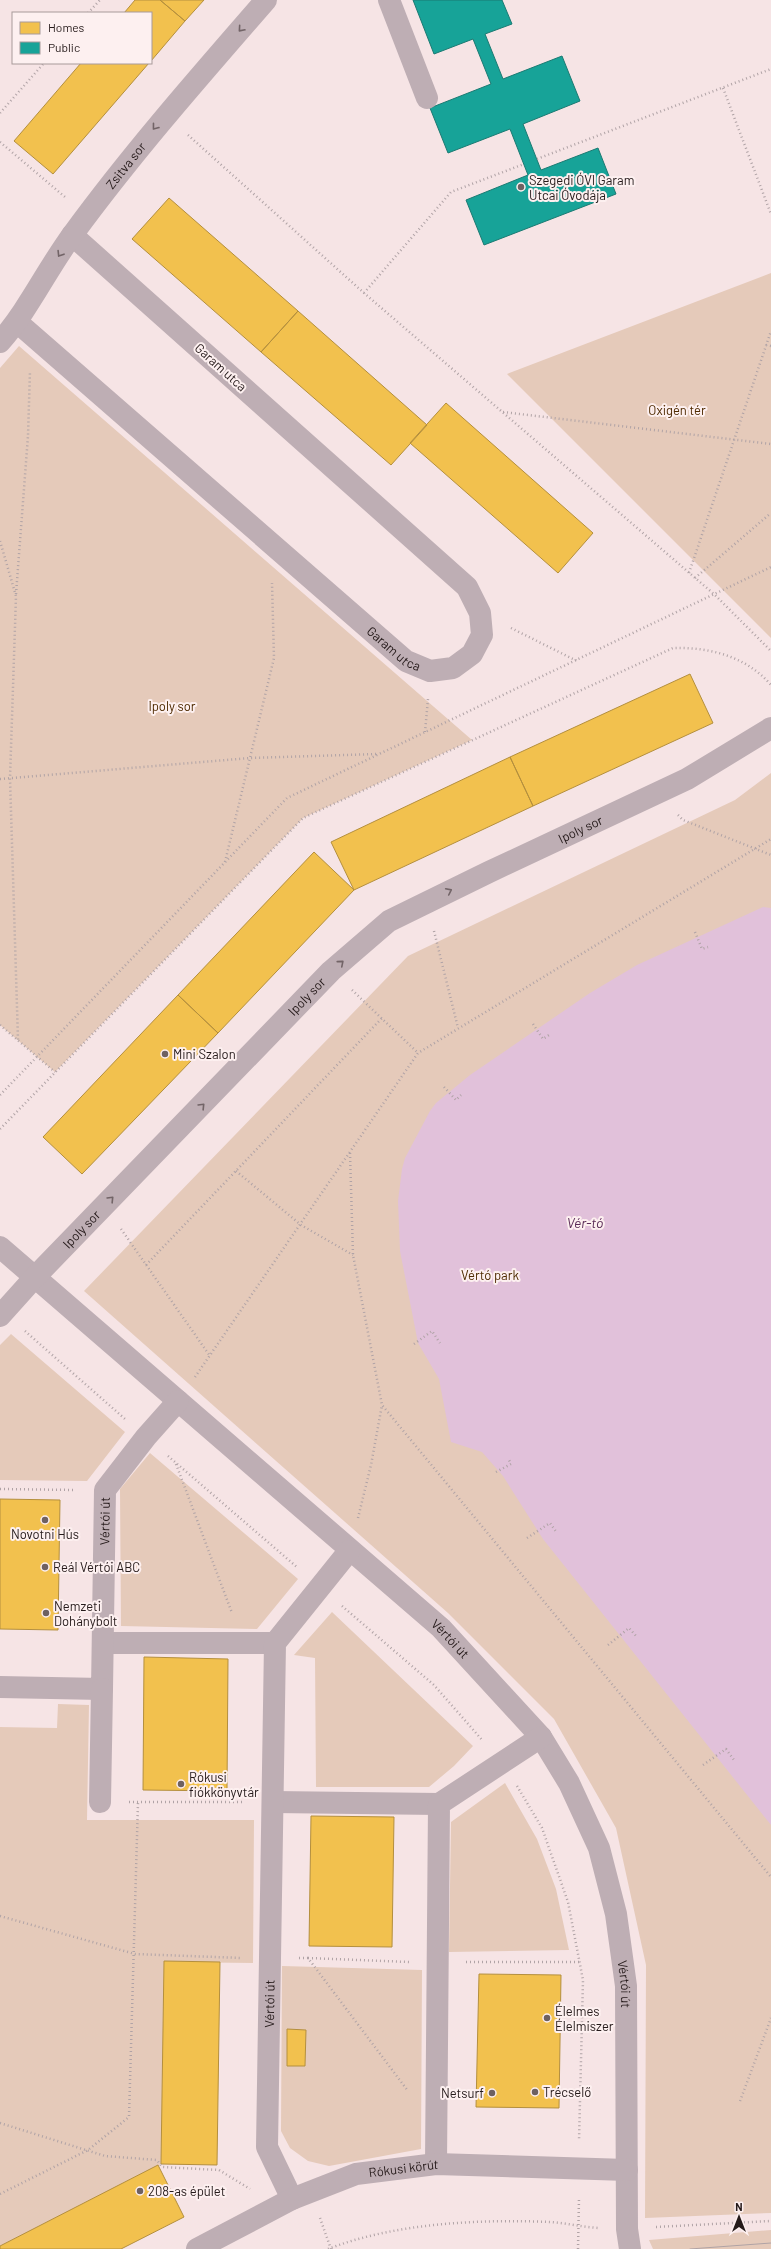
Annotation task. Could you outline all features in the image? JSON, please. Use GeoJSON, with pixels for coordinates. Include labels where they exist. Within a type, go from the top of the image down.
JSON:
{"type":"FeatureCollection","features":[{"type":"Feature","properties":{"kind":"street","name":"Zsitva sor"},"geometry":{"type":"LineString","coordinates":[[0,342],[24,328],[72,235],[165,115],[266,0]]}},
{"type":"Feature","properties":{"kind":"street"},"geometry":{"type":"LineString","coordinates":[[389,0],[427,98]]}},
{"type":"Feature","properties":{"kind":"street","name":"Garam utca"},"geometry":{"type":"LineString","coordinates":[[24,328],[406,660],[430,671],[452,668],[472,654],[482,635],[480,613],[467,587],[72,235]]}},
{"type":"Feature","properties":{"kind":"street","name":"Ipoly sor"},"geometry":{"type":"LineString","coordinates":[[0,1316],[35,1277],[331,971],[389,921],[687,779],[771,728]]}},
{"type":"Feature","properties":{"kind":"street","name":"Vértói út"},"geometry":{"type":"LineString","coordinates":[[0,1247],[350,1551],[441,1628],[540,1737],[569,1783],[599,1848],[616,1914],[626,1986],[628,2239]]}},
{"type":"Feature","properties":{"kind":"street","name":"Vértói út"},"geometry":{"type":"LineString","coordinates":[[100,1802],[105,1490],[146,1437],[178,1401]]}},
{"type":"Feature","properties":{"kind":"street"},"geometry":{"type":"LineString","coordinates":[[103,1644],[276,1644],[350,1551]]}},
{"type":"Feature","properties":{"kind":"street","name":"Vértói út"},"geometry":{"type":"LineString","coordinates":[[276,1644],[266,2147],[286,2203]]}},
{"type":"Feature","properties":{"kind":"street"},"geometry":{"type":"LineString","coordinates":[[0,1687],[102,1689]]}},
{"type":"Feature","properties":{"kind":"street"},"geometry":{"type":"LineString","coordinates":[[273,1802],[439,1804],[540,1737]]}},
{"type":"Feature","properties":{"kind":"street"},"geometry":{"type":"LineString","coordinates":[[436,2164],[439,1804]]}},
{"type":"Feature","properties":{"kind":"street","name":"Rókusi körút"},"geometry":{"type":"LineString","coordinates":[[197,2249],[286,2203],[356,2174],[436,2164],[627,2170]]}},
{"type":"Feature","properties":{"kind":"path"},"geometry":{"type":"LineString","coordinates":[[89,12],[100,0]]}},
{"type":"Feature","properties":{"kind":"path"},"geometry":{"type":"LineString","coordinates":[[0,113],[43,64]]}},
{"type":"Feature","properties":{"kind":"path"},"geometry":{"type":"LineString","coordinates":[[537,159],[771,69]]}},
{"type":"Feature","properties":{"kind":"path"},"geometry":{"type":"LineString","coordinates":[[723,88],[771,214]]}},
{"type":"Feature","properties":{"kind":"path"},"geometry":{"type":"LineString","coordinates":[[165,115],[364,293],[715,595],[771,651]]}},
{"type":"Feature","properties":{"kind":"path"},"geometry":{"type":"LineString","coordinates":[[0,142],[87,216]]}},
{"type":"Feature","properties":{"kind":"path"},"geometry":{"type":"LineString","coordinates":[[364,293],[451,192],[524,164]]}},
{"type":"Feature","properties":{"kind":"path"},"geometry":{"type":"LineString","coordinates":[[18,1040],[10,778],[16,596],[28,436],[24,328]]}},
{"type":"Feature","properties":{"kind":"path"},"geometry":{"type":"LineString","coordinates":[[689,573],[771,331]]}},
{"type":"Feature","properties":{"kind":"path"},"geometry":{"type":"LineString","coordinates":[[766,345],[771,346]]}},
{"type":"Feature","properties":{"kind":"path"},"geometry":{"type":"LineString","coordinates":[[502,412],[771,444]]}},
{"type":"Feature","properties":{"kind":"path"},"geometry":{"type":"LineString","coordinates":[[695,578],[771,513]]}},
{"type":"Feature","properties":{"kind":"path"},"geometry":{"type":"LineString","coordinates":[[0,541],[16,596]]}},
{"type":"Feature","properties":{"kind":"path"},"geometry":{"type":"LineString","coordinates":[[225,862],[274,658],[270,542]]}},
{"type":"Feature","properties":{"kind":"path"},"geometry":{"type":"LineString","coordinates":[[0,1095],[287,798],[771,567]]}},
{"type":"Feature","properties":{"kind":"path"},"geometry":{"type":"LineString","coordinates":[[480,613],[577,660]]}},
{"type":"Feature","properties":{"kind":"path"},"geometry":{"type":"LineString","coordinates":[[0,1130],[303,818],[673,648],[696,647],[722,653],[744,663],[771,685]]}},
{"type":"Feature","properties":{"kind":"path"},"geometry":{"type":"LineString","coordinates":[[0,779],[250,758],[379,754]]}},
{"type":"Feature","properties":{"kind":"path"},"geometry":{"type":"LineString","coordinates":[[656,794],[683,820],[771,855]]}},
{"type":"Feature","properties":{"kind":"path"},"geometry":{"type":"LineString","coordinates":[[178,1401],[301,1226],[418,1053],[771,839]]}},
{"type":"Feature","properties":{"kind":"path"},"geometry":{"type":"LineString","coordinates":[[424,904],[437,938],[458,1028]]}},
{"type":"Feature","properties":{"kind":"path"},"geometry":{"type":"LineString","coordinates":[[695,932],[702,949],[708,947]]}},
{"type":"Feature","properties":{"kind":"path"},"geometry":{"type":"LineString","coordinates":[[331,971],[418,1053]]}},
{"type":"Feature","properties":{"kind":"path"},"geometry":{"type":"LineString","coordinates":[[146,1265],[382,1018]]}},
{"type":"Feature","properties":{"kind":"path"},"geometry":{"type":"LineString","coordinates":[[0,1024],[55,1072]]}},
{"type":"Feature","properties":{"kind":"path"},"geometry":{"type":"LineString","coordinates":[[533,1024],[543,1039],[549,1035]]}},
{"type":"Feature","properties":{"kind":"path"},"geometry":{"type":"LineString","coordinates":[[444,1087],[456,1100],[461,1095]]}},
{"type":"Feature","properties":{"kind":"path"},"geometry":{"type":"LineString","coordinates":[[350,1153],[353,1255],[382,1405],[371,1465],[350,1551]]}},
{"type":"Feature","properties":{"kind":"path"},"geometry":{"type":"LineString","coordinates":[[236,1171],[301,1226],[353,1255]]}},
{"type":"Feature","properties":{"kind":"path"},"geometry":{"type":"LineString","coordinates":[[105,1205],[210,1356]]}},
{"type":"Feature","properties":{"kind":"path"},"geometry":{"type":"LineString","coordinates":[[414,1344],[432,1331],[440,1343]]}},
{"type":"Feature","properties":{"kind":"path"},"geometry":{"type":"LineString","coordinates":[[382,1405],[771,1877]]}},
{"type":"Feature","properties":{"kind":"path"},"geometry":{"type":"LineString","coordinates":[[496,1472],[511,1464],[508,1458]]}},
{"type":"Feature","properties":{"kind":"path"},"geometry":{"type":"LineString","coordinates":[[175,1462],[244,1644]]}},
{"type":"Feature","properties":{"kind":"path"},"geometry":{"type":"LineString","coordinates":[[0,1489],[105,1490]]}},
{"type":"Feature","properties":{"kind":"path"},"geometry":{"type":"LineString","coordinates":[[527,1538],[550,1523],[557,1533]]}},
{"type":"Feature","properties":{"kind":"path"},"geometry":{"type":"LineString","coordinates":[[608,1645],[629,1628],[637,1637]]}},
{"type":"Feature","properties":{"kind":"path"},"geometry":{"type":"LineString","coordinates":[[703,1765],[726,1749],[734,1760]]}},
{"type":"Feature","properties":{"kind":"path"},"geometry":{"type":"LineString","coordinates":[[100,1802],[273,1802]]}},
{"type":"Feature","properties":{"kind":"path"},"geometry":{"type":"LineString","coordinates":[[0,2194],[88,2150],[129,2117],[135,1954],[138,1802]]}},
{"type":"Feature","properties":{"kind":"path"},"geometry":{"type":"LineString","coordinates":[[0,1916],[135,1954],[270,1959],[308,1958],[437,1962],[579,1962],[583,1980],[578,2249]]}},
{"type":"Feature","properties":{"kind":"path"},"geometry":{"type":"LineString","coordinates":[[308,1958],[436,2129]]}},
{"type":"Feature","properties":{"kind":"path"},"geometry":{"type":"LineString","coordinates":[[740,2101],[771,2018]]}},
{"type":"Feature","properties":{"kind":"path"},"geometry":{"type":"LineString","coordinates":[[0,2123],[105,2156],[156,2160],[162,2167],[218,2170],[286,2203]]}},
{"type":"Feature","properties":{"kind":"path"},"geometry":{"type":"LineString","coordinates":[[328,2249],[400,2229],[456,2222],[551,2222],[628,2239],[771,2221]]}},
{"type":"Feature","properties":{"kind":"green space","name":"Oxigén tér"},"geometry":{"type":"Polygon","coordinates":[[[771,273],[771,638],[507,374],[771,273]]]}},
{"type":"Feature","properties":{"kind":"green space","name":"Ipoly sor"},"geometry":{"type":"Polygon","coordinates":[[[19,346],[472,740],[303,818],[55,1072],[0,1025],[0,368],[19,346]]]}},
{"type":"Feature","properties":{"kind":"green space","name":"Vértó park"},"geometry":{"type":"Polygon","coordinates":[[[771,773],[771,2213],[645,2218],[646,1965],[616,1828],[554,1719],[448,1613],[84,1291],[408,956],[735,800],[771,773]]]}},
{"type":"Feature","properties":{"kind":"green space"},"geometry":{"type":"Polygon","coordinates":[[[11,1334],[125,1432],[87,1481],[0,1480],[0,1345],[11,1334]]]}},
{"type":"Feature","properties":{"kind":"green space"},"geometry":{"type":"Polygon","coordinates":[[[150,1453],[298,1579],[257,1629],[121,1626],[120,1489],[150,1453]]]}},
{"type":"Feature","properties":{"kind":"green space"},"geometry":{"type":"Polygon","coordinates":[[[332,1612],[473,1746],[454,1766],[429,1787],[316,1787],[315,1658],[294,1655],[332,1612]]]}},
{"type":"Feature","properties":{"kind":"green space"},"geometry":{"type":"Polygon","coordinates":[[[58,1704],[89,1705],[87,1820],[254,1820],[253,1963],[164,1962],[161,2164],[0,2246],[0,1727],[57,1728],[58,1704]]]}},
{"type":"Feature","properties":{"kind":"green space"},"geometry":{"type":"Polygon","coordinates":[[[505,1783],[537,1839],[556,1889],[569,1950],[449,1952],[451,1822],[505,1783]]]}},
{"type":"Feature","properties":{"kind":"green space"},"geometry":{"type":"Polygon","coordinates":[[[282,1966],[422,1970],[421,2149],[329,2166],[308,2161],[290,2148],[281,2131],[282,1966]]]}},
{"type":"Feature","properties":{"kind":"green space"},"geometry":{"type":"Polygon","coordinates":[[[771,2230],[771,2249],[653,2249],[649,2240],[771,2230]]]}},
{"type":"Feature","properties":{"kind":"water","name":"Vér-tó"},"geometry":{"type":"Polygon","coordinates":[[[763,907],[771,908],[771,1825],[543,1539],[503,1476],[482,1452],[451,1442],[439,1379],[418,1343],[400,1251],[398,1201],[405,1158],[430,1111],[436,1103],[470,1075],[590,993],[637,965],[763,907]]]}},
{"type":"Feature","properties":{"kind":"building: Homes"},"geometry":{"type":"Polygon","coordinates":[[[135,0],[160,0],[185,21],[152,60],[152,12],[125,12],[135,0]]]}},
{"type":"Feature","properties":{"kind":"building: Homes"},"geometry":{"type":"Polygon","coordinates":[[[160,0],[204,0],[185,21],[160,0]]]}},
{"type":"Feature","properties":{"kind":"building: Homes"},"geometry":{"type":"Polygon","coordinates":[[[80,64],[148,64],[53,174],[14,141],[80,64]]]}},
{"type":"Feature","properties":{"kind":"building: Homes"},"geometry":{"type":"Polygon","coordinates":[[[169,198],[298,311],[261,352],[132,239],[169,198]]]}},
{"type":"Feature","properties":{"kind":"building: Homes"},"geometry":{"type":"Polygon","coordinates":[[[298,311],[427,425],[391,465],[261,352],[298,311]]]}},
{"type":"Feature","properties":{"kind":"building: Homes"},"geometry":{"type":"Polygon","coordinates":[[[446,403],[593,533],[558,573],[410,443],[446,403]]]}},
{"type":"Feature","properties":{"kind":"building: Homes"},"geometry":{"type":"Polygon","coordinates":[[[690,674],[713,723],[533,806],[510,757],[690,674]]]}},
{"type":"Feature","properties":{"kind":"building: Homes"},"geometry":{"type":"Polygon","coordinates":[[[510,757],[533,806],[354,890],[331,842],[510,757]]]}},
{"type":"Feature","properties":{"kind":"building: Homes"},"geometry":{"type":"Polygon","coordinates":[[[314,852],[354,890],[218,1033],[178,995],[314,852]]]}},
{"type":"Feature","properties":{"kind":"building: Homes"},"geometry":{"type":"Polygon","coordinates":[[[178,995],[218,1033],[82,1174],[43,1137],[178,995]]]}},
{"type":"Feature","properties":{"kind":"building: Homes"},"geometry":{"type":"Polygon","coordinates":[[[0,1499],[60,1500],[58,1630],[0,1629],[0,1499]]]}},
{"type":"Feature","properties":{"kind":"building: Homes"},"geometry":{"type":"Polygon","coordinates":[[[144,1657],[228,1659],[227,1791],[143,1790],[144,1657]]]}},
{"type":"Feature","properties":{"kind":"building: Homes"},"geometry":{"type":"Polygon","coordinates":[[[311,1816],[394,1817],[392,1947],[309,1946],[311,1816]]]}},
{"type":"Feature","properties":{"kind":"building: Homes"},"geometry":{"type":"Polygon","coordinates":[[[164,1961],[220,1962],[217,2165],[161,2164],[164,1961]]]}},
{"type":"Feature","properties":{"kind":"building: Homes"},"geometry":{"type":"Polygon","coordinates":[[[479,1974],[561,1975],[559,2108],[476,2107],[479,1974]]]}},
{"type":"Feature","properties":{"kind":"building: Homes"},"geometry":{"type":"Polygon","coordinates":[[[287,2029],[306,2030],[305,2066],[287,2066],[287,2029]]]}},
{"type":"Feature","properties":{"kind":"building: Homes","name":"208-as épület"},"geometry":{"type":"Polygon","coordinates":[[[158,2165],[184,2217],[121,2249],[0,2249],[0,2246],[158,2165]]]}},
{"type":"Feature","properties":{"kind":"building: Public"},"geometry":{"type":"Polygon","coordinates":[[[413,0],[502,0],[512,24],[485,34],[503,79],[562,56],[580,101],[523,124],[541,170],[598,148],[616,194],[484,245],[466,200],[528,175],[510,129],[448,153],[430,108],[491,84],[473,39],[434,54],[413,0]]]}},
{"type":"Feature","properties":{"kind":"tram line"},"geometry":{"type":"LineString","coordinates":[[690,2249],[771,2243]]}},
{"type":"Feature","properties":{"kind":"place","name":"Szegedi ÓVI Garam Utcai Óvodája"},"geometry":{"type":"Point","coordinates":[521,187]}},
{"type":"Feature","properties":{"kind":"place","name":"Mini Szalon"},"geometry":{"type":"Point","coordinates":[165,1054]}},
{"type":"Feature","properties":{"kind":"place","name":"Novotni Hús"},"geometry":{"type":"Point","coordinates":[45,1520]}},
{"type":"Feature","properties":{"kind":"place","name":"Reál Vértói ABC"},"geometry":{"type":"Point","coordinates":[45,1567]}},
{"type":"Feature","properties":{"kind":"place","name":"Nemzeti Dohánybolt"},"geometry":{"type":"Point","coordinates":[46,1613]}},
{"type":"Feature","properties":{"kind":"place","name":"Rókusi fiókkönyvtár"},"geometry":{"type":"Point","coordinates":[181,1784]}},
{"type":"Feature","properties":{"kind":"place","name":"Élelmes Élelmiszer"},"geometry":{"type":"Point","coordinates":[547,2018]}},
{"type":"Feature","properties":{"kind":"place","name":"Trécselő"},"geometry":{"type":"Point","coordinates":[535,2092]}},
{"type":"Feature","properties":{"kind":"place","name":"Netsurf"},"geometry":{"type":"Point","coordinates":[492,2093]}},
{"type":"Feature","properties":{"kind":"place","name":"208-as épület"},"geometry":{"type":"Point","coordinates":[140,2191]}}]}
